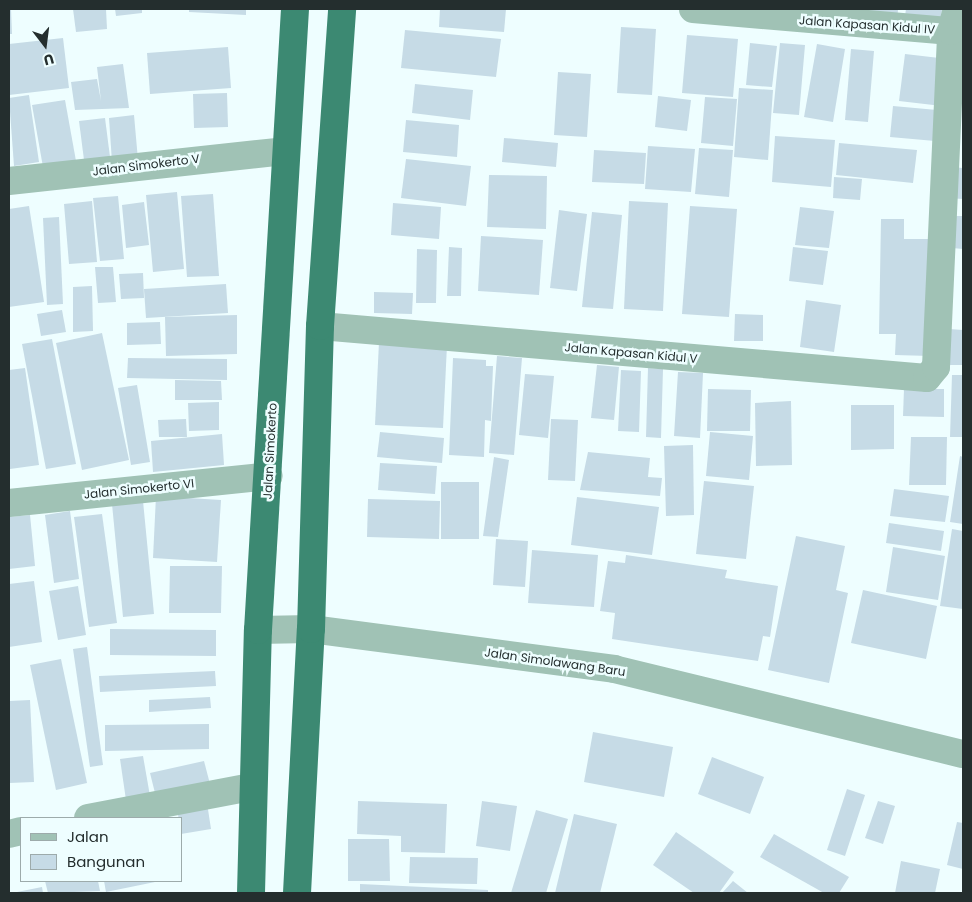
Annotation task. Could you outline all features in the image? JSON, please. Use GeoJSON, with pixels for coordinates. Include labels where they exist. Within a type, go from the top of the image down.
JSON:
{"type":"FeatureCollection","features":[{"type":"Feature","properties":{"kind":"highway","name":"Jalan Simokerto"},"geometry":{"type":"LineString","coordinates":[[251,893],[251,788],[258,630],[269,476],[284,151],[295,9]]}},
{"type":"Feature","properties":{"kind":"highway"},"geometry":{"type":"LineString","coordinates":[[297,893],[311,629],[320,326],[342,9]]}},
{"type":"Feature","properties":{"kind":"street","name":"Jalan Kapasan Kidul IV"},"geometry":{"type":"LineString","coordinates":[[693,9],[954,20]]}},
{"type":"Feature","properties":{"kind":"street","name":"Jalan Kapasan Kidul V"},"geometry":{"type":"LineString","coordinates":[[320,326],[927,378],[936,368],[954,20]]}},
{"type":"Feature","properties":{"kind":"street","name":"Jalan Simokerto V"},"geometry":{"type":"LineString","coordinates":[[9,182],[284,151]]}},
{"type":"Feature","properties":{"kind":"street","name":"Jalan Simokerto VI"},"geometry":{"type":"LineString","coordinates":[[9,503],[269,476]]}},
{"type":"Feature","properties":{"kind":"street","name":"Jalan Simolawang Baru"},"geometry":{"type":"LineString","coordinates":[[258,630],[311,629],[614,669],[963,754]]}},
{"type":"Feature","properties":{"kind":"street"},"geometry":{"type":"LineString","coordinates":[[93,817],[251,788]]}},
{"type":"Feature","properties":{"kind":"building"},"geometry":{"type":"Polygon","coordinates":[[[9,9],[11,9],[12,34],[9,34],[9,9]]]}},
{"type":"Feature","properties":{"kind":"building"},"geometry":{"type":"Polygon","coordinates":[[[73,9],[106,9],[107,29],[76,32],[73,9]]]}},
{"type":"Feature","properties":{"kind":"building"},"geometry":{"type":"Polygon","coordinates":[[[115,9],[142,9],[142,13],[116,16],[115,9]]]}},
{"type":"Feature","properties":{"kind":"building"},"geometry":{"type":"Polygon","coordinates":[[[189,9],[246,9],[246,15],[189,12],[189,9]]]}},
{"type":"Feature","properties":{"kind":"building"},"geometry":{"type":"Polygon","coordinates":[[[440,9],[506,9],[504,32],[439,27],[440,9]]]}},
{"type":"Feature","properties":{"kind":"building"},"geometry":{"type":"Polygon","coordinates":[[[866,9],[898,9],[897,24],[865,22],[866,9]]]}},
{"type":"Feature","properties":{"kind":"building"},"geometry":{"type":"Polygon","coordinates":[[[906,9],[942,9],[941,20],[905,16],[906,9]]]}},
{"type":"Feature","properties":{"kind":"building"},"geometry":{"type":"Polygon","coordinates":[[[621,27],[656,29],[652,95],[617,93],[621,27]]]}},
{"type":"Feature","properties":{"kind":"building"},"geometry":{"type":"Polygon","coordinates":[[[405,30],[501,39],[496,77],[401,68],[405,30]]]}},
{"type":"Feature","properties":{"kind":"building"},"geometry":{"type":"Polygon","coordinates":[[[687,35],[738,39],[733,97],[682,93],[687,35]]]}},
{"type":"Feature","properties":{"kind":"building"},"geometry":{"type":"Polygon","coordinates":[[[63,38],[69,88],[9,95],[9,44],[63,38]]]}},
{"type":"Feature","properties":{"kind":"building"},"geometry":{"type":"Polygon","coordinates":[[[750,43],[777,46],[772,87],[746,85],[750,43]]]}},
{"type":"Feature","properties":{"kind":"building"},"geometry":{"type":"Polygon","coordinates":[[[780,43],[805,45],[799,115],[773,113],[780,43]]]}},
{"type":"Feature","properties":{"kind":"building"},"geometry":{"type":"Polygon","coordinates":[[[817,44],[845,49],[833,122],[804,117],[817,44]]]}},
{"type":"Feature","properties":{"kind":"building"},"geometry":{"type":"Polygon","coordinates":[[[228,47],[231,88],[150,94],[147,53],[228,47]]]}},
{"type":"Feature","properties":{"kind":"building"},"geometry":{"type":"Polygon","coordinates":[[[851,49],[874,51],[868,122],[845,120],[851,49]]]}},
{"type":"Feature","properties":{"kind":"building"},"geometry":{"type":"Polygon","coordinates":[[[905,54],[948,59],[942,106],[899,101],[905,54]]]}},
{"type":"Feature","properties":{"kind":"building"},"geometry":{"type":"Polygon","coordinates":[[[123,64],[129,108],[75,110],[71,82],[97,79],[101,101],[97,67],[123,64]]]}},
{"type":"Feature","properties":{"kind":"building"},"geometry":{"type":"Polygon","coordinates":[[[558,72],[591,74],[587,137],[554,135],[558,72]]]}},
{"type":"Feature","properties":{"kind":"building"},"geometry":{"type":"Polygon","coordinates":[[[415,84],[473,90],[470,120],[412,113],[415,84]]]}},
{"type":"Feature","properties":{"kind":"building"},"geometry":{"type":"Polygon","coordinates":[[[739,88],[773,90],[768,160],[734,157],[739,88]]]}},
{"type":"Feature","properties":{"kind":"building"},"geometry":{"type":"Polygon","coordinates":[[[227,93],[228,127],[194,128],[193,94],[227,93]]]}},
{"type":"Feature","properties":{"kind":"building"},"geometry":{"type":"Polygon","coordinates":[[[29,95],[39,162],[14,166],[9,98],[29,95]]]}},
{"type":"Feature","properties":{"kind":"building"},"geometry":{"type":"Polygon","coordinates":[[[658,96],[691,100],[687,131],[655,127],[658,96]]]}},
{"type":"Feature","properties":{"kind":"building"},"geometry":{"type":"Polygon","coordinates":[[[705,97],[737,99],[733,146],[701,143],[705,97]]]}},
{"type":"Feature","properties":{"kind":"building"},"geometry":{"type":"Polygon","coordinates":[[[65,100],[76,161],[43,167],[32,105],[65,100]]]}},
{"type":"Feature","properties":{"kind":"building"},"geometry":{"type":"Polygon","coordinates":[[[893,106],[937,110],[935,141],[890,137],[893,106]]]}},
{"type":"Feature","properties":{"kind":"building"},"geometry":{"type":"Polygon","coordinates":[[[134,115],[138,160],[112,162],[109,118],[134,115]]]}},
{"type":"Feature","properties":{"kind":"building"},"geometry":{"type":"Polygon","coordinates":[[[105,118],[110,157],[84,160],[79,121],[105,118]]]}},
{"type":"Feature","properties":{"kind":"building"},"geometry":{"type":"Polygon","coordinates":[[[406,120],[459,125],[457,157],[403,152],[406,120]]]}},
{"type":"Feature","properties":{"kind":"building"},"geometry":{"type":"Polygon","coordinates":[[[775,136],[835,140],[831,187],[772,182],[775,136]]]}},
{"type":"Feature","properties":{"kind":"building"},"geometry":{"type":"Polygon","coordinates":[[[504,138],[558,143],[556,167],[502,162],[504,138]]]}},
{"type":"Feature","properties":{"kind":"building"},"geometry":{"type":"Polygon","coordinates":[[[839,143],[917,150],[913,183],[836,175],[839,143]]]}},
{"type":"Feature","properties":{"kind":"building"},"geometry":{"type":"Polygon","coordinates":[[[648,146],[695,149],[691,192],[645,189],[648,146]]]}},
{"type":"Feature","properties":{"kind":"building"},"geometry":{"type":"Polygon","coordinates":[[[699,148],[733,150],[729,197],[695,194],[699,148]]]}},
{"type":"Feature","properties":{"kind":"building"},"geometry":{"type":"Polygon","coordinates":[[[594,150],[646,153],[644,184],[592,182],[594,150]]]}},
{"type":"Feature","properties":{"kind":"building"},"geometry":{"type":"Polygon","coordinates":[[[406,159],[471,166],[466,206],[401,198],[406,159]]]}},
{"type":"Feature","properties":{"kind":"building"},"geometry":{"type":"Polygon","coordinates":[[[950,167],[963,168],[963,199],[948,198],[950,167]]]}},
{"type":"Feature","properties":{"kind":"building"},"geometry":{"type":"Polygon","coordinates":[[[489,175],[547,176],[546,229],[487,227],[489,175]]]}},
{"type":"Feature","properties":{"kind":"building"},"geometry":{"type":"Polygon","coordinates":[[[834,177],[862,179],[860,200],[833,198],[834,177]]]}},
{"type":"Feature","properties":{"kind":"building"},"geometry":{"type":"Polygon","coordinates":[[[177,192],[184,269],[153,272],[146,195],[177,192]]]}},
{"type":"Feature","properties":{"kind":"building"},"geometry":{"type":"Polygon","coordinates":[[[213,194],[219,276],[187,277],[181,196],[213,194]]]}},
{"type":"Feature","properties":{"kind":"building"},"geometry":{"type":"Polygon","coordinates":[[[118,196],[124,259],[100,261],[93,198],[118,196]]]}},
{"type":"Feature","properties":{"kind":"building"},"geometry":{"type":"Polygon","coordinates":[[[92,201],[97,262],[69,264],[64,204],[92,201]]]}},
{"type":"Feature","properties":{"kind":"building"},"geometry":{"type":"Polygon","coordinates":[[[629,201],[668,203],[663,311],[624,309],[629,201]]]}},
{"type":"Feature","properties":{"kind":"building"},"geometry":{"type":"Polygon","coordinates":[[[144,202],[149,245],[126,248],[122,205],[144,202]]]}},
{"type":"Feature","properties":{"kind":"building"},"geometry":{"type":"Polygon","coordinates":[[[393,203],[441,207],[439,239],[391,235],[393,203]]]}},
{"type":"Feature","properties":{"kind":"building"},"geometry":{"type":"Polygon","coordinates":[[[29,206],[44,302],[9,307],[9,209],[29,206]]]}},
{"type":"Feature","properties":{"kind":"building"},"geometry":{"type":"Polygon","coordinates":[[[690,206],[737,209],[729,317],[682,314],[690,206]]]}},
{"type":"Feature","properties":{"kind":"building"},"geometry":{"type":"Polygon","coordinates":[[[800,207],[834,211],[829,248],[795,245],[800,207]]]}},
{"type":"Feature","properties":{"kind":"building"},"geometry":{"type":"Polygon","coordinates":[[[559,210],[587,214],[577,291],[550,288],[559,210]]]}},
{"type":"Feature","properties":{"kind":"building"},"geometry":{"type":"Polygon","coordinates":[[[592,212],[622,215],[613,309],[582,307],[592,212]]]}},
{"type":"Feature","properties":{"kind":"building"},"geometry":{"type":"Polygon","coordinates":[[[954,216],[963,216],[963,249],[952,248],[954,216]]]}},
{"type":"Feature","properties":{"kind":"building"},"geometry":{"type":"Polygon","coordinates":[[[59,217],[63,304],[47,305],[43,218],[59,217]]]}},
{"type":"Feature","properties":{"kind":"building"},"geometry":{"type":"Polygon","coordinates":[[[881,219],[904,219],[904,239],[932,239],[930,356],[895,355],[896,334],[879,334],[881,219]]]}},
{"type":"Feature","properties":{"kind":"building"},"geometry":{"type":"Polygon","coordinates":[[[481,236],[543,240],[539,295],[478,291],[481,236]]]}},
{"type":"Feature","properties":{"kind":"building"},"geometry":{"type":"Polygon","coordinates":[[[449,247],[462,248],[461,296],[447,296],[449,247]]]}},
{"type":"Feature","properties":{"kind":"building"},"geometry":{"type":"Polygon","coordinates":[[[793,247],[828,251],[823,285],[789,281],[793,247]]]}},
{"type":"Feature","properties":{"kind":"building"},"geometry":{"type":"Polygon","coordinates":[[[417,249],[437,250],[436,303],[416,303],[417,249]]]}},
{"type":"Feature","properties":{"kind":"building"},"geometry":{"type":"Polygon","coordinates":[[[95,267],[113,267],[116,302],[98,303],[95,267]]]}},
{"type":"Feature","properties":{"kind":"building"},"geometry":{"type":"Polygon","coordinates":[[[143,273],[144,298],[121,299],[119,274],[143,273]]]}},
{"type":"Feature","properties":{"kind":"building"},"geometry":{"type":"Polygon","coordinates":[[[226,284],[228,313],[146,318],[144,289],[226,284]]]}},
{"type":"Feature","properties":{"kind":"building"},"geometry":{"type":"Polygon","coordinates":[[[92,286],[93,331],[73,332],[73,287],[92,286]]]}},
{"type":"Feature","properties":{"kind":"building"},"geometry":{"type":"Polygon","coordinates":[[[374,292],[413,293],[412,314],[374,313],[374,292]]]}},
{"type":"Feature","properties":{"kind":"building"},"geometry":{"type":"Polygon","coordinates":[[[806,300],[841,305],[834,352],[800,347],[806,300]]]}},
{"type":"Feature","properties":{"kind":"building"},"geometry":{"type":"Polygon","coordinates":[[[62,310],[66,332],[41,336],[37,314],[62,310]]]}},
{"type":"Feature","properties":{"kind":"building"},"geometry":{"type":"Polygon","coordinates":[[[735,314],[763,315],[763,341],[734,341],[735,314]]]}},
{"type":"Feature","properties":{"kind":"building"},"geometry":{"type":"Polygon","coordinates":[[[237,315],[237,354],[166,356],[165,317],[237,315]]]}},
{"type":"Feature","properties":{"kind":"building"},"geometry":{"type":"Polygon","coordinates":[[[160,322],[161,344],[127,345],[127,323],[160,322]]]}},
{"type":"Feature","properties":{"kind":"building"},"geometry":{"type":"Polygon","coordinates":[[[949,329],[963,330],[963,365],[948,365],[949,329]]]}},
{"type":"Feature","properties":{"kind":"building"},"geometry":{"type":"Polygon","coordinates":[[[102,333],[129,460],[82,470],[56,343],[102,333]]]}},
{"type":"Feature","properties":{"kind":"building"},"geometry":{"type":"Polygon","coordinates":[[[52,339],[76,464],[46,469],[22,344],[52,339]]]}},
{"type":"Feature","properties":{"kind":"building"},"geometry":{"type":"Polygon","coordinates":[[[379,342],[447,345],[443,428],[375,425],[379,342]]]}},
{"type":"Feature","properties":{"kind":"building"},"geometry":{"type":"Polygon","coordinates":[[[497,356],[522,358],[514,455],[489,453],[497,356]]]}},
{"type":"Feature","properties":{"kind":"building"},"geometry":{"type":"Polygon","coordinates":[[[128,358],[227,359],[227,380],[127,378],[128,358]]]}},
{"type":"Feature","properties":{"kind":"building"},"geometry":{"type":"Polygon","coordinates":[[[453,358],[486,360],[486,366],[493,366],[491,421],[485,420],[484,457],[449,455],[453,358]]]}},
{"type":"Feature","properties":{"kind":"building"},"geometry":{"type":"Polygon","coordinates":[[[597,365],[619,367],[614,420],[591,418],[597,365]]]}},
{"type":"Feature","properties":{"kind":"building"},"geometry":{"type":"Polygon","coordinates":[[[25,368],[39,465],[10,469],[9,370],[25,368]]]}},
{"type":"Feature","properties":{"kind":"building"},"geometry":{"type":"Polygon","coordinates":[[[648,368],[663,369],[661,438],[646,437],[648,368]]]}},
{"type":"Feature","properties":{"kind":"building"},"geometry":{"type":"Polygon","coordinates":[[[621,370],[641,371],[639,432],[618,431],[621,370]]]}},
{"type":"Feature","properties":{"kind":"building"},"geometry":{"type":"Polygon","coordinates":[[[678,372],[703,373],[700,438],[674,436],[678,372]]]}},
{"type":"Feature","properties":{"kind":"building"},"geometry":{"type":"Polygon","coordinates":[[[525,374],[554,376],[548,438],[519,435],[525,374]]]}},
{"type":"Feature","properties":{"kind":"building"},"geometry":{"type":"Polygon","coordinates":[[[952,375],[963,375],[963,437],[950,437],[952,375]]]}},
{"type":"Feature","properties":{"kind":"building"},"geometry":{"type":"Polygon","coordinates":[[[175,380],[221,381],[222,400],[175,400],[175,380]]]}},
{"type":"Feature","properties":{"kind":"building"},"geometry":{"type":"Polygon","coordinates":[[[137,385],[150,462],[131,465],[118,388],[137,385]]]}},
{"type":"Feature","properties":{"kind":"building"},"geometry":{"type":"Polygon","coordinates":[[[708,389],[751,390],[750,431],[707,431],[708,389]]]}},
{"type":"Feature","properties":{"kind":"building"},"geometry":{"type":"Polygon","coordinates":[[[904,389],[944,389],[944,417],[903,416],[904,389]]]}},
{"type":"Feature","properties":{"kind":"building"},"geometry":{"type":"Polygon","coordinates":[[[791,401],[792,465],[756,466],[755,403],[791,401]]]}},
{"type":"Feature","properties":{"kind":"building"},"geometry":{"type":"Polygon","coordinates":[[[219,402],[219,430],[189,431],[188,403],[219,402]]]}},
{"type":"Feature","properties":{"kind":"building"},"geometry":{"type":"Polygon","coordinates":[[[851,405],[894,405],[894,449],[851,450],[851,405]]]}},
{"type":"Feature","properties":{"kind":"building"},"geometry":{"type":"Polygon","coordinates":[[[186,419],[187,437],[159,437],[158,420],[186,419]]]}},
{"type":"Feature","properties":{"kind":"building"},"geometry":{"type":"Polygon","coordinates":[[[551,419],[578,420],[575,481],[548,480],[551,419]]]}},
{"type":"Feature","properties":{"kind":"building"},"geometry":{"type":"Polygon","coordinates":[[[380,432],[444,438],[442,463],[377,457],[380,432]]]}},
{"type":"Feature","properties":{"kind":"building"},"geometry":{"type":"Polygon","coordinates":[[[710,432],[753,436],[749,480],[706,476],[710,432]]]}},
{"type":"Feature","properties":{"kind":"building"},"geometry":{"type":"Polygon","coordinates":[[[222,434],[224,465],[153,472],[151,441],[222,434]]]}},
{"type":"Feature","properties":{"kind":"building"},"geometry":{"type":"Polygon","coordinates":[[[911,437],[947,437],[946,485],[909,485],[911,437]]]}},
{"type":"Feature","properties":{"kind":"building"},"geometry":{"type":"Polygon","coordinates":[[[693,445],[694,515],[666,516],[664,446],[693,445]]]}},
{"type":"Feature","properties":{"kind":"building"},"geometry":{"type":"Polygon","coordinates":[[[588,452],[650,458],[648,477],[662,478],[660,496],[580,490],[588,452]]]}},
{"type":"Feature","properties":{"kind":"building"},"geometry":{"type":"Polygon","coordinates":[[[960,456],[963,457],[963,524],[950,522],[960,456]]]}},
{"type":"Feature","properties":{"kind":"building"},"geometry":{"type":"Polygon","coordinates":[[[494,457],[509,460],[498,537],[483,536],[494,457]]]}},
{"type":"Feature","properties":{"kind":"building"},"geometry":{"type":"Polygon","coordinates":[[[380,463],[437,466],[435,494],[378,490],[380,463]]]}},
{"type":"Feature","properties":{"kind":"building"},"geometry":{"type":"Polygon","coordinates":[[[704,481],[754,486],[746,559],[696,554],[704,481]]]}},
{"type":"Feature","properties":{"kind":"building"},"geometry":{"type":"Polygon","coordinates":[[[441,482],[479,482],[479,539],[441,539],[441,482]]]}},
{"type":"Feature","properties":{"kind":"building"},"geometry":{"type":"Polygon","coordinates":[[[894,489],[949,496],[945,522],[890,516],[894,489]]]}},
{"type":"Feature","properties":{"kind":"building"},"geometry":{"type":"Polygon","coordinates":[[[156,496],[221,500],[217,562],[153,558],[156,496]]]}},
{"type":"Feature","properties":{"kind":"building"},"geometry":{"type":"Polygon","coordinates":[[[577,497],[659,507],[652,555],[571,545],[577,497]]]}},
{"type":"Feature","properties":{"kind":"building"},"geometry":{"type":"Polygon","coordinates":[[[368,499],[440,501],[439,539],[367,537],[368,499]]]}},
{"type":"Feature","properties":{"kind":"building"},"geometry":{"type":"Polygon","coordinates":[[[143,501],[154,614],[123,617],[112,504],[143,501]]]}},
{"type":"Feature","properties":{"kind":"building"},"geometry":{"type":"Polygon","coordinates":[[[70,511],[79,579],[54,583],[45,515],[70,511]]]}},
{"type":"Feature","properties":{"kind":"building"},"geometry":{"type":"Polygon","coordinates":[[[102,514],[117,623],[89,627],[74,517],[102,514]]]}},
{"type":"Feature","properties":{"kind":"building"},"geometry":{"type":"Polygon","coordinates":[[[30,515],[35,566],[9,569],[9,517],[30,515]]]}},
{"type":"Feature","properties":{"kind":"building"},"geometry":{"type":"Polygon","coordinates":[[[889,523],[944,531],[941,551],[886,543],[889,523]]]}},
{"type":"Feature","properties":{"kind":"building"},"geometry":{"type":"Polygon","coordinates":[[[952,529],[963,531],[963,609],[940,606],[952,529]]]}},
{"type":"Feature","properties":{"kind":"building"},"geometry":{"type":"Polygon","coordinates":[[[796,536],[845,546],[836,590],[848,593],[829,683],[768,670],[796,536]]]}},
{"type":"Feature","properties":{"kind":"building"},"geometry":{"type":"Polygon","coordinates":[[[496,539],[528,541],[525,587],[493,585],[496,539]]]}},
{"type":"Feature","properties":{"kind":"building"},"geometry":{"type":"Polygon","coordinates":[[[893,547],[945,556],[938,600],[886,592],[893,547]]]}},
{"type":"Feature","properties":{"kind":"building"},"geometry":{"type":"Polygon","coordinates":[[[532,550],[598,555],[594,607],[528,603],[532,550]]]}},
{"type":"Feature","properties":{"kind":"building"},"geometry":{"type":"Polygon","coordinates":[[[626,555],[727,570],[725,578],[778,586],[770,637],[763,636],[758,661],[612,639],[615,613],[600,611],[608,561],[625,563],[626,555]]]}},
{"type":"Feature","properties":{"kind":"building"},"geometry":{"type":"Polygon","coordinates":[[[170,566],[222,566],[221,613],[169,613],[170,566]]]}},
{"type":"Feature","properties":{"kind":"building"},"geometry":{"type":"Polygon","coordinates":[[[34,581],[42,642],[9,647],[9,584],[34,581]]]}},
{"type":"Feature","properties":{"kind":"building"},"geometry":{"type":"Polygon","coordinates":[[[78,586],[86,635],[58,640],[49,591],[78,586]]]}},
{"type":"Feature","properties":{"kind":"building"},"geometry":{"type":"Polygon","coordinates":[[[863,590],[937,606],[926,659],[851,643],[863,590]]]}},
{"type":"Feature","properties":{"kind":"building"},"geometry":{"type":"Polygon","coordinates":[[[110,629],[216,630],[216,656],[110,655],[110,629]]]}},
{"type":"Feature","properties":{"kind":"building"},"geometry":{"type":"Polygon","coordinates":[[[87,647],[103,765],[90,767],[73,649],[87,647]]]}},
{"type":"Feature","properties":{"kind":"building"},"geometry":{"type":"Polygon","coordinates":[[[61,659],[87,783],[56,790],[30,665],[61,659]]]}},
{"type":"Feature","properties":{"kind":"building"},"geometry":{"type":"Polygon","coordinates":[[[215,671],[216,686],[100,692],[99,676],[215,671]]]}},
{"type":"Feature","properties":{"kind":"building"},"geometry":{"type":"Polygon","coordinates":[[[210,697],[211,708],[149,712],[149,700],[210,697]]]}},
{"type":"Feature","properties":{"kind":"building"},"geometry":{"type":"Polygon","coordinates":[[[30,700],[34,782],[9,783],[9,701],[30,700]]]}},
{"type":"Feature","properties":{"kind":"building"},"geometry":{"type":"Polygon","coordinates":[[[209,724],[209,749],[105,751],[105,725],[209,724]]]}},
{"type":"Feature","properties":{"kind":"building"},"geometry":{"type":"Polygon","coordinates":[[[593,732],[673,747],[664,797],[584,782],[593,732]]]}},
{"type":"Feature","properties":{"kind":"building"},"geometry":{"type":"Polygon","coordinates":[[[143,756],[150,796],[126,800],[120,759],[143,756]]]}},
{"type":"Feature","properties":{"kind":"building"},"geometry":{"type":"Polygon","coordinates":[[[712,757],[764,777],[750,814],[698,794],[712,757]]]}},
{"type":"Feature","properties":{"kind":"building"},"geometry":{"type":"Polygon","coordinates":[[[204,761],[210,784],[156,797],[150,773],[204,761]]]}},
{"type":"Feature","properties":{"kind":"building"},"geometry":{"type":"Polygon","coordinates":[[[847,789],[865,795],[845,856],[827,850],[847,789]]]}},
{"type":"Feature","properties":{"kind":"building"},"geometry":{"type":"Polygon","coordinates":[[[358,801],[447,804],[445,853],[401,852],[401,836],[357,834],[358,801]]]}},
{"type":"Feature","properties":{"kind":"building"},"geometry":{"type":"Polygon","coordinates":[[[482,801],[517,806],[510,851],[476,846],[482,801]]]}},
{"type":"Feature","properties":{"kind":"building"},"geometry":{"type":"Polygon","coordinates":[[[878,801],[895,806],[883,844],[865,838],[878,801]]]}},
{"type":"Feature","properties":{"kind":"building"},"geometry":{"type":"Polygon","coordinates":[[[207,803],[211,829],[182,834],[182,817],[178,817],[177,808],[207,803]]]}},
{"type":"Feature","properties":{"kind":"building"},"geometry":{"type":"Polygon","coordinates":[[[536,810],[568,819],[546,893],[511,893],[536,810]]]}},
{"type":"Feature","properties":{"kind":"building"},"geometry":{"type":"Polygon","coordinates":[[[574,814],[617,824],[600,893],[555,893],[574,814]]]}},
{"type":"Feature","properties":{"kind":"building"},"geometry":{"type":"Polygon","coordinates":[[[957,822],[963,823],[963,869],[947,865],[957,822]]]}},
{"type":"Feature","properties":{"kind":"building"},"geometry":{"type":"Polygon","coordinates":[[[676,832],[734,872],[719,893],[694,893],[653,865],[676,832]]]}},
{"type":"Feature","properties":{"kind":"building"},"geometry":{"type":"Polygon","coordinates":[[[774,834],[849,877],[839,893],[824,893],[760,857],[774,834]]]}},
{"type":"Feature","properties":{"kind":"building"},"geometry":{"type":"Polygon","coordinates":[[[348,839],[389,839],[390,881],[348,881],[348,839]]]}},
{"type":"Feature","properties":{"kind":"building"},"geometry":{"type":"Polygon","coordinates":[[[410,857],[478,858],[477,884],[409,883],[410,857]]]}},
{"type":"Feature","properties":{"kind":"building"},"geometry":{"type":"Polygon","coordinates":[[[901,861],[940,869],[935,893],[895,893],[901,861]]]}},
{"type":"Feature","properties":{"kind":"building"},"geometry":{"type":"Polygon","coordinates":[[[733,881],[748,893],[722,893],[733,881]]]}},
{"type":"Feature","properties":{"kind":"building"},"geometry":{"type":"Polygon","coordinates":[[[45,882],[98,882],[100,891],[48,893],[45,882]]]}},
{"type":"Feature","properties":{"kind":"building"},"geometry":{"type":"Polygon","coordinates":[[[104,882],[155,882],[106,892],[104,882]]]}},
{"type":"Feature","properties":{"kind":"building"},"geometry":{"type":"Polygon","coordinates":[[[360,884],[488,890],[488,893],[360,893],[360,884]]]}},
{"type":"Feature","properties":{"kind":"building"},"geometry":{"type":"Polygon","coordinates":[[[42,887],[43,893],[17,893],[17,892],[42,887]]]}}]}
